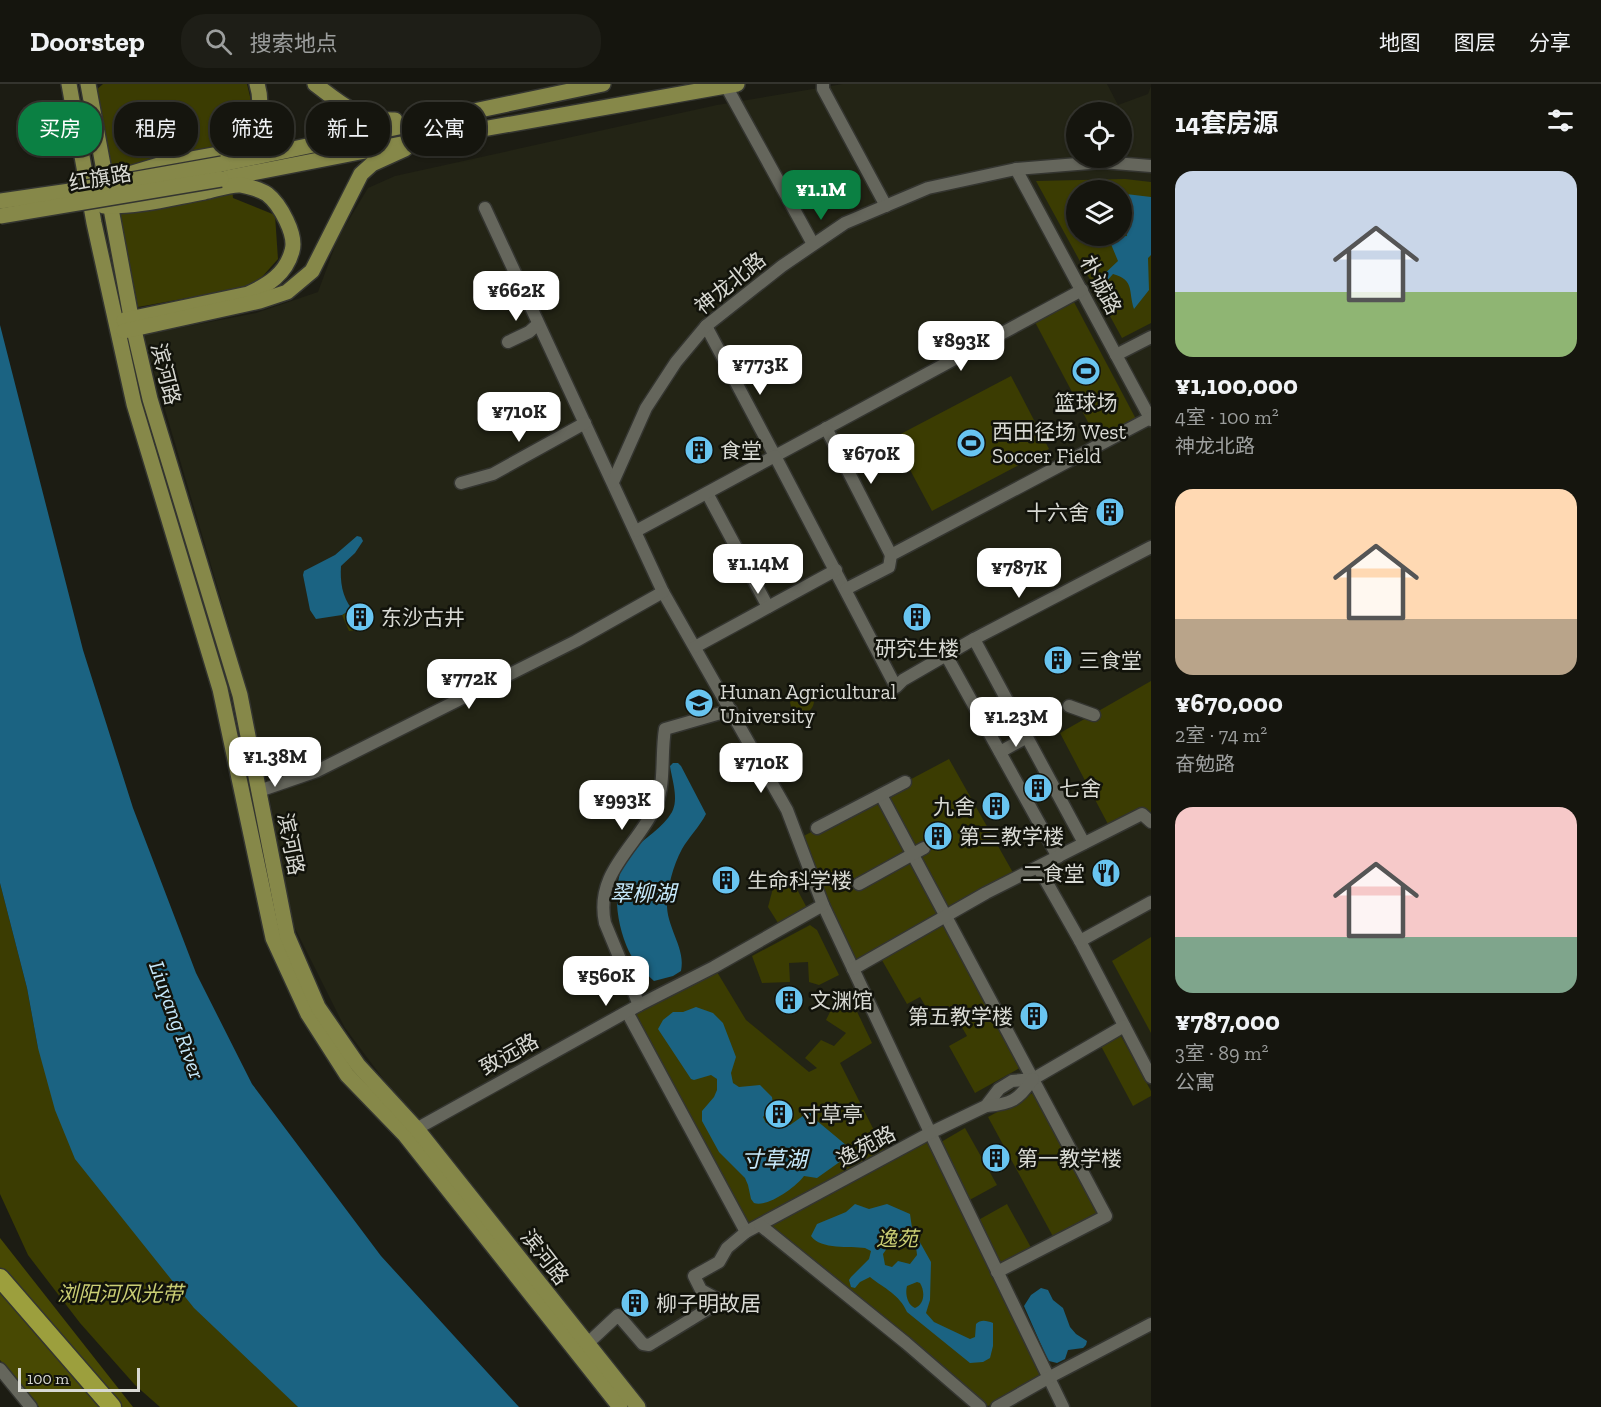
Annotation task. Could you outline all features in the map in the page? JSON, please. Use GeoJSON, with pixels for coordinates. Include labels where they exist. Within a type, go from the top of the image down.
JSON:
{"type":"FeatureCollection","features":[{"type":"Feature","properties":{"kind":"highway"},"geometry":{"type":"LineString","coordinates":[[0,1278],[112,1407]]}},
{"type":"Feature","properties":{"kind":"highway"},"geometry":{"type":"LineString","coordinates":[[0,1296],[95,1407]]}},
{"type":"Feature","properties":{"kind":"main road","name":"滨河路"},"geometry":{"type":"LineString","coordinates":[[69,84],[94,223],[134,404],[220,689],[273,938],[308,1014],[347,1075],[410,1132],[638,1407]]}},
{"type":"Feature","properties":{"kind":"main road","name":"滨河路"},"geometry":{"type":"LineString","coordinates":[[88,84],[133,323],[150,399],[240,695],[287,935],[318,1007],[358,1065],[620,1407]]}},
{"type":"Feature","properties":{"kind":"main road"},"geometry":{"type":"LineString","coordinates":[[70,198],[159,165],[236,151],[250,132],[260,112],[257,84]]}},
{"type":"Feature","properties":{"kind":"main road"},"geometry":{"type":"LineString","coordinates":[[315,84],[352,112],[380,121],[402,120]]}},
{"type":"Feature","properties":{"kind":"main road","name":"红旗路"},"geometry":{"type":"LineString","coordinates":[[486,107],[603,84]]}},
{"type":"Feature","properties":{"kind":"main road","name":"红旗路"},"geometry":{"type":"LineString","coordinates":[[486,128],[729,85]]}},
{"type":"Feature","properties":{"kind":"main road","name":"红旗路"},"geometry":{"type":"LineString","coordinates":[[222,171],[402,126]]}},
{"type":"Feature","properties":{"kind":"main road","name":"红旗路"},"geometry":{"type":"LineString","coordinates":[[0,216],[70,198],[402,143]]}},
{"type":"Feature","properties":{"kind":"main road"},"geometry":{"type":"LineString","coordinates":[[133,323],[260,301],[287,292],[312,271],[361,174],[372,164],[402,151]]}},
{"type":"Feature","properties":{"kind":"main road"},"geometry":{"type":"LineString","coordinates":[[70,198],[128,206],[240,185],[266,193],[289,224],[294,249],[286,266],[276,279],[264,287],[248,294],[117,327]]}},
{"type":"Feature","properties":{"kind":"main road","name":"红旗路"},"geometry":{"type":"LineString","coordinates":[[0,201],[70,198]]}},
{"type":"Feature","properties":{"kind":"street"},"geometry":{"type":"LineString","coordinates":[[823,84],[823,89],[886,206]]}},
{"type":"Feature","properties":{"kind":"street"},"geometry":{"type":"LineString","coordinates":[[729,85],[813,244]]}},
{"type":"Feature","properties":{"kind":"street","name":"神龙北路"},"geometry":{"type":"LineString","coordinates":[[613,482],[646,408],[676,362],[706,326],[782,266],[845,223],[928,188],[1016,169],[1102,162],[1151,166]]}},
{"type":"Feature","properties":{"kind":"street","name":"朴诚路"},"geometry":{"type":"LineString","coordinates":[[1016,169],[1082,290]]}},
{"type":"Feature","properties":{"kind":"street"},"geometry":{"type":"LineString","coordinates":[[485,208],[663,592],[787,810],[823,905],[930,1133],[1063,1407]]}},
{"type":"Feature","properties":{"kind":"street","name":"朴诚路"},"geometry":{"type":"LineString","coordinates":[[1082,290],[1080,285],[1150,419]]}},
{"type":"Feature","properties":{"kind":"street"},"geometry":{"type":"LineString","coordinates":[[636,531],[1082,290]]}},
{"type":"Feature","properties":{"kind":"street"},"geometry":{"type":"LineString","coordinates":[[508,342],[529,332],[538,324]]}},
{"type":"Feature","properties":{"kind":"street"},"geometry":{"type":"LineString","coordinates":[[706,326],[896,687],[903,680],[974,639],[1151,547]]}},
{"type":"Feature","properties":{"kind":"street"},"geometry":{"type":"LineString","coordinates":[[1116,355],[1151,337]]}},
{"type":"Feature","properties":{"kind":"street"},"geometry":{"type":"LineString","coordinates":[[891,555],[1150,419]]}},
{"type":"Feature","properties":{"kind":"street"},"geometry":{"type":"LineString","coordinates":[[461,483],[493,474],[585,423]]}},
{"type":"Feature","properties":{"kind":"street"},"geometry":{"type":"LineString","coordinates":[[826,428],[891,555],[889,567],[846,589]]}},
{"type":"Feature","properties":{"kind":"street"},"geometry":{"type":"LineString","coordinates":[[707,493],[768,607]]}},
{"type":"Feature","properties":{"kind":"street"},"geometry":{"type":"LineString","coordinates":[[695,647],[836,570]]}},
{"type":"Feature","properties":{"kind":"street"},"geometry":{"type":"LineString","coordinates":[[259,791],[317,771],[576,641],[663,592]]}},
{"type":"Feature","properties":{"kind":"street"},"geometry":{"type":"LineString","coordinates":[[974,639],[1084,843]]}},
{"type":"Feature","properties":{"kind":"street"},"geometry":{"type":"LineString","coordinates":[[946,655],[1058,856]]}},
{"type":"Feature","properties":{"kind":"street"},"geometry":{"type":"LineString","coordinates":[[1069,706],[1094,715]]}},
{"type":"Feature","properties":{"kind":"street"},"geometry":{"type":"LineString","coordinates":[[639,1005],[605,923],[602,910],[606,885],[617,862],[639,834],[658,801],[665,729],[731,710]]}},
{"type":"Feature","properties":{"kind":"street"},"geometry":{"type":"LineString","coordinates":[[1000,752],[1027,737]]}},
{"type":"Feature","properties":{"kind":"street"},"geometry":{"type":"LineString","coordinates":[[817,828],[905,782]]}},
{"type":"Feature","properties":{"kind":"street"},"geometry":{"type":"LineString","coordinates":[[881,795],[919,851],[947,916],[1106,1216],[997,1272]]}},
{"type":"Feature","properties":{"kind":"street"},"geometry":{"type":"LineString","coordinates":[[853,969],[986,893],[1142,814],[1151,822]]}},
{"type":"Feature","properties":{"kind":"street"},"geometry":{"type":"LineString","coordinates":[[859,884],[919,851]]}},
{"type":"Feature","properties":{"kind":"street"},"geometry":{"type":"LineString","coordinates":[[1038,867],[1080,941],[1151,1077]]}},
{"type":"Feature","properties":{"kind":"street"},"geometry":{"type":"LineString","coordinates":[[1080,941],[1151,902]]}},
{"type":"Feature","properties":{"kind":"street","name":"致远路"},"geometry":{"type":"LineString","coordinates":[[410,1132],[823,905]]}},
{"type":"Feature","properties":{"kind":"street"},"geometry":{"type":"LineString","coordinates":[[627,1012],[747,1232]]}},
{"type":"Feature","properties":{"kind":"street","name":"逸苑路"},"geometry":{"type":"LineString","coordinates":[[587,1344],[618,1315],[643,1344],[649,1345],[721,1301],[701,1290],[694,1276],[719,1262],[727,1248],[747,1232],[930,1133],[986,1106],[999,1089],[1012,1081],[1033,1079],[1124,1026]]}},
{"type":"Feature","properties":{"kind":"street"},"geometry":{"type":"LineString","coordinates":[[760,1224],[906,1343],[980,1407]]}},
{"type":"Feature","properties":{"kind":"street"},"geometry":{"type":"LineString","coordinates":[[998,1407],[1048,1377],[1151,1324]]}},
{"type":"Feature","properties":{"kind":"street"},"geometry":{"type":"LineString","coordinates":[[0,1369],[31,1407]]}},
{"type":"Feature","properties":{"kind":"shaded area","name":"Hunan Agricultural University"},"geometry":{"type":"Polygon","coordinates":[[[843,84],[1107,84],[1116,102],[1066,102],[1066,168],[1132,168],[1132,102],[1126,102],[1148,94],[1151,86],[1151,1407],[646,1407],[544,1276],[399,1100],[345,1028],[293,924],[266,779],[229,626],[143,335],[256,313],[318,292],[338,238],[368,188],[395,176],[717,105],[843,84]]]}},
{"type":"Feature","properties":{"kind":"shaded area"},"geometry":{"type":"Polygon","coordinates":[[[0,1238],[133,1407],[39,1407],[0,1360],[0,1238]]]}},
{"type":"Feature","properties":{"kind":"green space"},"geometry":{"type":"Polygon","coordinates":[[[103,84],[247,84],[251,102],[210,102],[210,156],[229,156],[233,198],[275,215],[278,259],[254,286],[138,307],[102,121],[102,102],[98,102],[96,90],[103,84]]]}},
{"type":"Feature","properties":{"kind":"green space"},"geometry":{"type":"Polygon","coordinates":[[[1125,179],[1151,182],[1151,323],[1122,338],[1072,246],[1132,246],[1132,180],[1080,180],[1125,179]]]}},
{"type":"Feature","properties":{"kind":"green space"},"geometry":{"type":"Polygon","coordinates":[[[1066,180],[1066,236],[1036,181],[1066,180]]]}},
{"type":"Feature","properties":{"kind":"green space","name":"篮球场"},"geometry":{"type":"Polygon","coordinates":[[[1074,302],[1137,421],[1098,441],[1035,322],[1074,302]]]}},
{"type":"Feature","properties":{"kind":"green space","name":"西田径场 West Soccer Field"},"geometry":{"type":"Polygon","coordinates":[[[1011,376],[1049,449],[932,511],[893,438],[1011,376]]]}},
{"type":"Feature","properties":{"kind":"green space"},"geometry":{"type":"Polygon","coordinates":[[[363,607],[366,629],[349,631],[342,615],[352,609],[363,607]]]}},
{"type":"Feature","properties":{"kind":"green space"},"geometry":{"type":"Polygon","coordinates":[[[1151,681],[1151,827],[1142,809],[1110,828],[1060,733],[1151,681]]]}},
{"type":"Feature","properties":{"kind":"green space"},"geometry":{"type":"Polygon","coordinates":[[[802,689],[807,690],[813,696],[813,706],[807,712],[802,713],[797,712],[791,706],[790,701],[791,696],[797,690],[802,689]]]}},
{"type":"Feature","properties":{"kind":"green space"},"geometry":{"type":"Polygon","coordinates":[[[949,759],[1016,878],[948,916],[1025,1065],[975,1093],[949,1046],[967,1036],[952,1010],[934,1020],[920,997],[907,1004],[879,955],[853,969],[798,839],[949,759]]]}},
{"type":"Feature","properties":{"kind":"green space"},"geometry":{"type":"Polygon","coordinates":[[[791,878],[807,908],[778,923],[768,907],[773,888],[791,878]]]}},
{"type":"Feature","properties":{"kind":"green space","name":"浏阳河风光带"},"geometry":{"type":"Polygon","coordinates":[[[0,883],[27,988],[38,1048],[281,1390],[298,1407],[160,1407],[135,1385],[80,1323],[28,1255],[0,1194],[0,883]]]}},
{"type":"Feature","properties":{"kind":"green space"},"geometry":{"type":"Polygon","coordinates":[[[810,925],[817,930],[839,975],[819,985],[809,982],[808,962],[789,963],[790,982],[762,983],[752,956],[810,925]]]}},
{"type":"Feature","properties":{"kind":"green space"},"geometry":{"type":"Polygon","coordinates":[[[1151,937],[1151,1033],[1112,961],[1151,937]]]}},
{"type":"Feature","properties":{"kind":"green space"},"geometry":{"type":"Polygon","coordinates":[[[714,967],[746,1020],[809,1072],[817,1068],[805,1058],[821,1040],[834,1046],[846,1033],[826,1020],[832,1008],[851,999],[872,1043],[840,1063],[887,1156],[746,1232],[627,1012],[714,967]]]}},
{"type":"Feature","properties":{"kind":"green space"},"geometry":{"type":"Polygon","coordinates":[[[1121,1036],[1151,1091],[1151,1096],[1133,1106],[1101,1046],[1121,1036]]]}},
{"type":"Feature","properties":{"kind":"green space"},"geometry":{"type":"Polygon","coordinates":[[[1038,1090],[1106,1216],[1056,1242],[988,1117],[1038,1090]]]}},
{"type":"Feature","properties":{"kind":"green space"},"geometry":{"type":"Polygon","coordinates":[[[965,1128],[997,1185],[964,1203],[936,1145],[965,1128]]]}},
{"type":"Feature","properties":{"kind":"green space","name":"逸苑"},"geometry":{"type":"Polygon","coordinates":[[[929,1139],[1043,1375],[988,1406],[770,1225],[929,1139]]]}},
{"type":"Feature","properties":{"kind":"green space"},"geometry":{"type":"Polygon","coordinates":[[[1007,1204],[1034,1253],[997,1272],[973,1223],[1007,1204]]]}},
{"type":"Feature","properties":{"kind":"water"},"geometry":{"type":"Polygon","coordinates":[[[1132,195],[1151,197],[1149,290],[1134,309],[1130,287],[1125,279],[1113,274],[1106,282],[1100,278],[1118,261],[1112,246],[1132,246],[1132,195]]]}},
{"type":"Feature","properties":{"kind":"water","name":"Liuyang River"},"geometry":{"type":"Polygon","coordinates":[[[0,325],[83,650],[133,808],[196,973],[252,1084],[381,1256],[519,1407],[298,1407],[194,1308],[75,1159],[55,1110],[38,1048],[27,988],[0,883],[0,325]]]}},
{"type":"Feature","properties":{"kind":"water"},"geometry":{"type":"Polygon","coordinates":[[[357,536],[363,541],[355,553],[341,566],[342,589],[352,609],[342,615],[316,619],[310,610],[304,571],[335,555],[357,536]]]}},
{"type":"Feature","properties":{"kind":"water","name":"翠柳湖"},"geometry":{"type":"Polygon","coordinates":[[[673,763],[681,766],[706,814],[679,856],[668,892],[668,915],[681,955],[681,971],[673,976],[654,981],[637,964],[626,945],[619,918],[617,889],[624,862],[632,851],[664,823],[672,812],[675,795],[670,766],[673,763]]]}},
{"type":"Feature","properties":{"kind":"water","name":"寸草湖"},"geometry":{"type":"Polygon","coordinates":[[[696,1007],[713,1013],[723,1023],[736,1057],[731,1073],[733,1083],[739,1087],[760,1085],[772,1097],[773,1104],[763,1117],[766,1123],[790,1125],[811,1112],[816,1120],[846,1145],[841,1161],[817,1178],[804,1176],[795,1186],[773,1200],[760,1204],[754,1203],[745,1178],[719,1152],[702,1121],[702,1111],[717,1090],[717,1079],[711,1075],[691,1079],[658,1029],[663,1020],[673,1012],[683,1012],[696,1007]]]}},
{"type":"Feature","properties":{"kind":"water"},"geometry":{"type":"Polygon","coordinates":[[[855,1204],[869,1209],[887,1204],[910,1214],[912,1228],[931,1262],[930,1300],[926,1313],[934,1322],[970,1339],[975,1337],[978,1322],[993,1323],[993,1346],[990,1358],[983,1362],[970,1363],[907,1312],[896,1296],[870,1277],[860,1282],[855,1288],[851,1287],[849,1280],[869,1259],[871,1251],[865,1248],[822,1244],[811,1236],[817,1224],[846,1212],[855,1204]],[[897,1238],[883,1254],[885,1265],[892,1267],[898,1261],[910,1264],[917,1255],[911,1242],[897,1238]],[[917,1282],[907,1286],[906,1289],[908,1302],[915,1308],[921,1304],[923,1297],[922,1286],[917,1282]]]}},
{"type":"Feature","properties":{"kind":"water"},"geometry":{"type":"Polygon","coordinates":[[[1041,1288],[1048,1290],[1053,1300],[1063,1308],[1070,1327],[1087,1341],[1083,1348],[1068,1350],[1065,1359],[1057,1363],[1049,1361],[1046,1356],[1024,1306],[1031,1295],[1041,1288]]]}},
{"type":"Feature","properties":{"kind":"place","name":"篮球场"},"geometry":{"type":"Point","coordinates":[1086,371]}},
{"type":"Feature","properties":{"kind":"place","name":"西田径场 West Soccer Field"},"geometry":{"type":"Point","coordinates":[971,443]}},
{"type":"Feature","properties":{"kind":"place","name":"食堂"},"geometry":{"type":"Point","coordinates":[699,450]}},
{"type":"Feature","properties":{"kind":"place","name":"十六舍"},"geometry":{"type":"Point","coordinates":[1110,512]}},
{"type":"Feature","properties":{"kind":"place","name":"东沙古井"},"geometry":{"type":"Point","coordinates":[360,617]}},
{"type":"Feature","properties":{"kind":"place","name":"研究生楼"},"geometry":{"type":"Point","coordinates":[917,617]}},
{"type":"Feature","properties":{"kind":"place","name":"三食堂"},"geometry":{"type":"Point","coordinates":[1058,660]}},
{"type":"Feature","properties":{"kind":"place","name":"Hunan Agricultural University"},"geometry":{"type":"Point","coordinates":[699,703]}},
{"type":"Feature","properties":{"kind":"place","name":"七舍"},"geometry":{"type":"Point","coordinates":[1038,788]}},
{"type":"Feature","properties":{"kind":"place","name":"九舍"},"geometry":{"type":"Point","coordinates":[996,806]}},
{"type":"Feature","properties":{"kind":"place","name":"第三教学楼"},"geometry":{"type":"Point","coordinates":[938,836]}},
{"type":"Feature","properties":{"kind":"place","name":"二食堂"},"geometry":{"type":"Point","coordinates":[1106,873]}},
{"type":"Feature","properties":{"kind":"place","name":"生命科学楼"},"geometry":{"type":"Point","coordinates":[726,880]}},
{"type":"Feature","properties":{"kind":"place","name":"文渊馆"},"geometry":{"type":"Point","coordinates":[789,1000]}},
{"type":"Feature","properties":{"kind":"place","name":"第五教学楼"},"geometry":{"type":"Point","coordinates":[1034,1016]}},
{"type":"Feature","properties":{"kind":"place","name":"寸草亭"},"geometry":{"type":"Point","coordinates":[779,1114]}},
{"type":"Feature","properties":{"kind":"place","name":"第一教学楼"},"geometry":{"type":"Point","coordinates":[996,1158]}},
{"type":"Feature","properties":{"kind":"place","name":"柳子明故居"},"geometry":{"type":"Point","coordinates":[635,1303]}}]}
